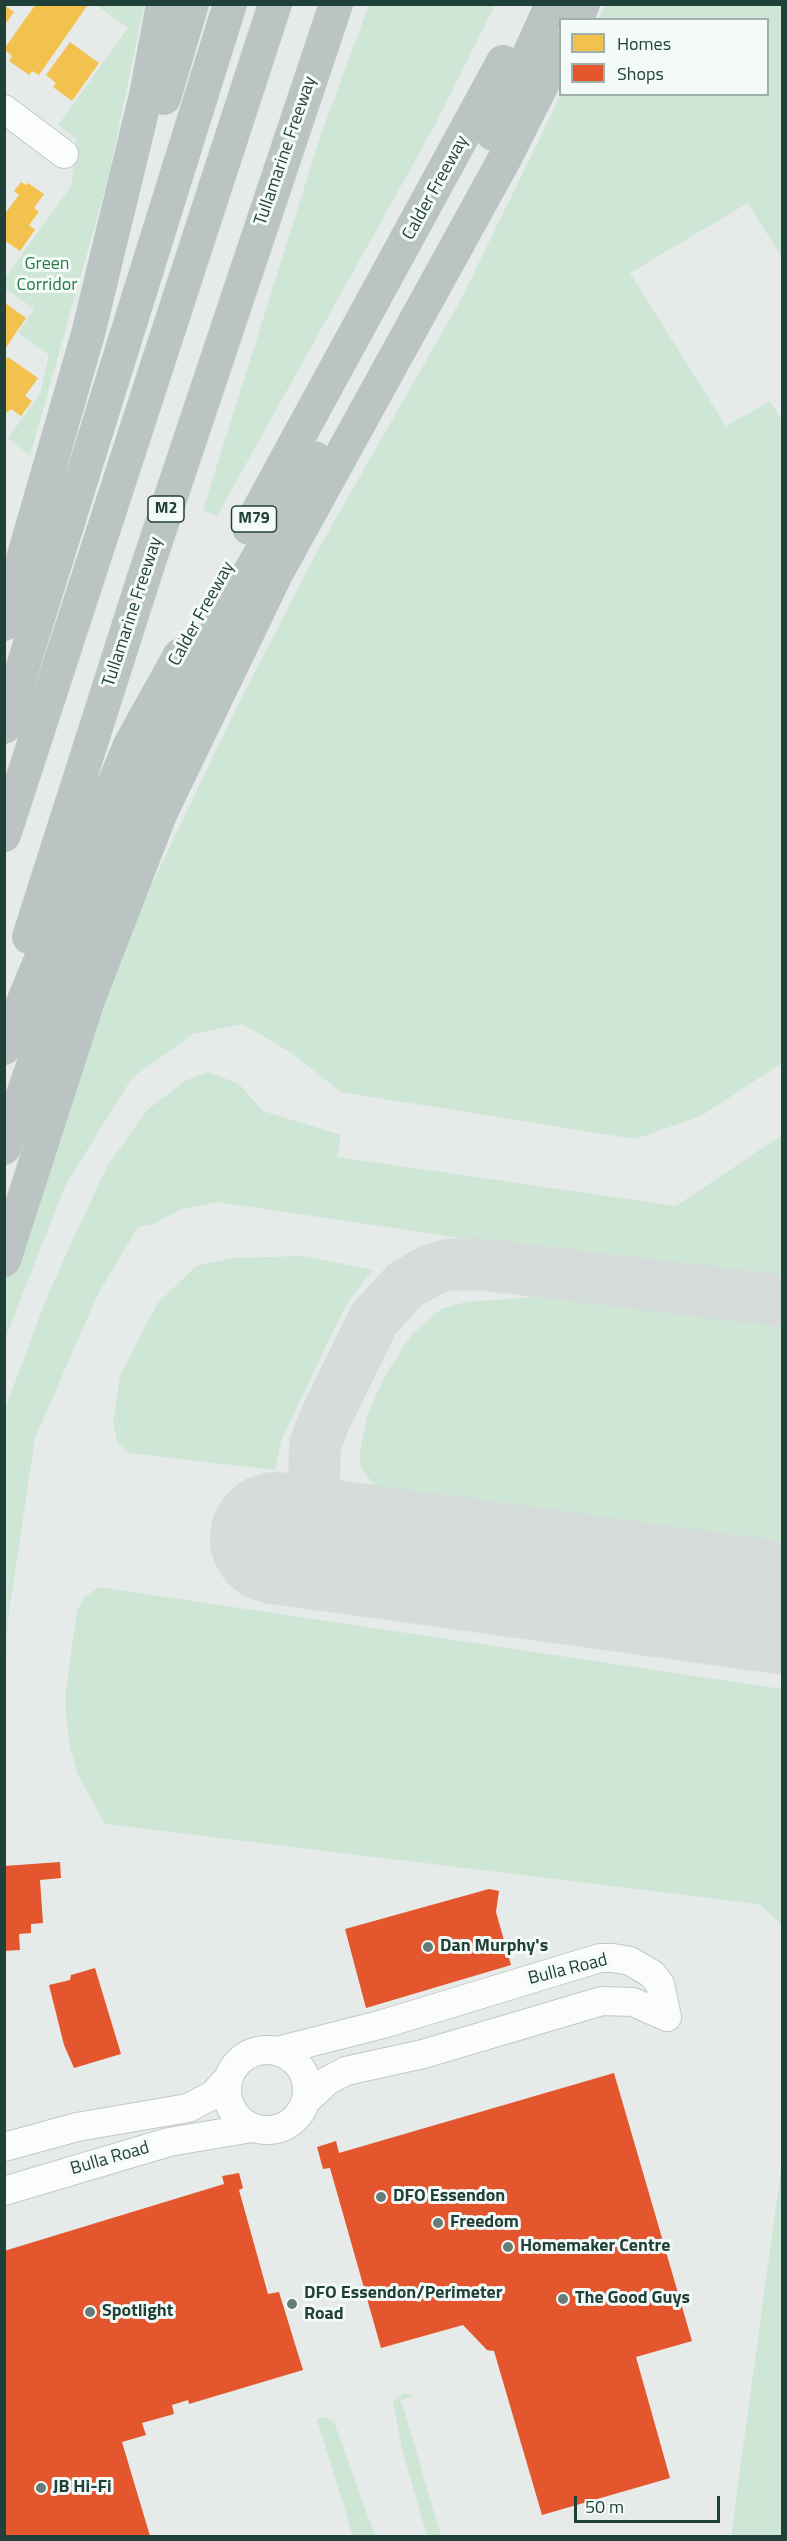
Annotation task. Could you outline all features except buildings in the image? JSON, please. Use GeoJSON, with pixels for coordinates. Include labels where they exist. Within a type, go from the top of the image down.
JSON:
{"type":"FeatureCollection","features":[{"type":"Feature","properties":{"kind":"highway"},"geometry":{"type":"LineString","coordinates":[[88,334],[146,95],[163,4]]}},
{"type":"Feature","properties":{"kind":"highway"},"geometry":{"type":"LineString","coordinates":[[4,624],[88,334],[192,4]]}},
{"type":"Feature","properties":{"kind":"highway"},"geometry":{"type":"LineString","coordinates":[[4,727],[230,4]]}},
{"type":"Feature","properties":{"kind":"highway"},"geometry":{"type":"LineString","coordinates":[[4,835],[275,4]]}},
{"type":"Feature","properties":{"kind":"highway","name":"Tullamarine Freeway"},"geometry":{"type":"LineString","coordinates":[[4,1016],[153,548],[336,4]]}},
{"type":"Feature","properties":{"kind":"highway","name":"Calder Freeway"},"geometry":{"type":"LineString","coordinates":[[4,1048],[130,745],[461,143],[533,4]]}},
{"type":"Feature","properties":{"kind":"highway"},"geometry":{"type":"LineString","coordinates":[[4,1148],[102,871],[158,745],[219,626],[348,400],[494,132],[552,4]]}},
{"type":"Feature","properties":{"kind":"highway"},"geometry":{"type":"LineString","coordinates":[[577,18],[583,4]]}},
{"type":"Feature","properties":{"kind":"highway"},"geometry":{"type":"LineString","coordinates":[[4,1260],[88,1000],[128,892],[195,738],[276,574],[498,170],[559,53]]}},
{"type":"Feature","properties":{"kind":"highway"},"geometry":{"type":"LineString","coordinates":[[4,1235],[40,1146]]}},
{"type":"Feature","properties":{"kind":"street"},"geometry":{"type":"LineString","coordinates":[[4,109],[64,154]]}},
{"type":"Feature","properties":{"kind":"street","name":"Bulla Road"},"geometry":{"type":"LineString","coordinates":[[277,2051],[383,2024],[600,1958],[630,1961],[652,1974],[660,1984],[668,2017],[633,2002],[602,2001],[423,2054],[346,2071],[327,2081],[307,2100]]}},
{"type":"Feature","properties":{"kind":"street"},"geometry":{"type":"LineString","coordinates":[[259,2051],[277,2051],[286,2055],[302,2069],[308,2089],[307,2100],[296,2118],[285,2127],[270,2131],[252,2128],[242,2122],[228,2101],[229,2077],[239,2061],[249,2055],[259,2051]]}},
{"type":"Feature","properties":{"kind":"street","name":"Bulla Road"},"geometry":{"type":"LineString","coordinates":[[4,2147],[77,2127],[188,2108],[213,2095],[229,2077]]}},
{"type":"Feature","properties":{"kind":"street","name":"Bulla Road"},"geometry":{"type":"LineString","coordinates":[[4,2191],[169,2142],[252,2128]]}},
{"type":"Feature","properties":{"kind":"green space","name":"Green Corridor"},"geometry":{"type":"Polygon","coordinates":[[[96,5],[144,5],[109,175],[30,456],[8,438],[40,394],[49,355],[18,333],[34,309],[5,288],[5,278],[71,186],[76,139],[58,125],[128,28],[96,5]]]}},
{"type":"Feature","properties":{"kind":"green space"},"geometry":{"type":"Polygon","coordinates":[[[369,5],[495,5],[436,123],[217,516],[203,510],[322,131],[369,5]]]}},
{"type":"Feature","properties":{"kind":"green space"},"geometry":{"type":"Polygon","coordinates":[[[606,5],[782,5],[782,258],[748,203],[630,273],[726,426],[770,401],[782,421],[782,1063],[701,1116],[635,1139],[341,1092],[290,1052],[242,1024],[193,1034],[132,1078],[66,1184],[5,1339],[5,1272],[71,1084],[149,890],[240,701],[319,548],[459,303],[561,96],[769,96],[769,18],[599,18],[606,5]]]}},
{"type":"Feature","properties":{"kind":"green space"},"geometry":{"type":"Polygon","coordinates":[[[208,1072],[239,1084],[263,1111],[341,1135],[337,1157],[676,1206],[782,1135],[782,1280],[529,1248],[217,1202],[179,1210],[154,1224],[138,1227],[98,1294],[35,1438],[8,1619],[5,1679],[5,1409],[48,1294],[107,1166],[147,1110],[185,1081],[208,1072]]]}},
{"type":"Feature","properties":{"kind":"green space"},"geometry":{"type":"Polygon","coordinates":[[[305,1256],[373,1270],[349,1300],[336,1325],[281,1441],[275,1470],[128,1453],[117,1442],[113,1422],[120,1376],[157,1304],[196,1266],[232,1258],[305,1256]]]}},
{"type":"Feature","properties":{"kind":"green space"},"geometry":{"type":"Polygon","coordinates":[[[550,1296],[782,1326],[782,1549],[383,1489],[373,1484],[360,1466],[360,1452],[367,1415],[386,1374],[411,1335],[441,1309],[465,1302],[550,1296]]]}},
{"type":"Feature","properties":{"kind":"green space"},"geometry":{"type":"Polygon","coordinates":[[[99,1587],[782,1689],[782,1925],[759,1904],[105,1824],[79,1777],[70,1749],[66,1716],[66,1689],[77,1611],[83,1598],[99,1587]]]}},
{"type":"Feature","properties":{"kind":"green space"},"geometry":{"type":"Polygon","coordinates":[[[782,2162],[782,2536],[731,2536],[782,2162]]]}},
{"type":"Feature","properties":{"kind":"green space"},"geometry":{"type":"Polygon","coordinates":[[[404,2393],[413,2395],[401,2400],[441,2536],[427,2536],[402,2449],[393,2402],[404,2393]]]}},
{"type":"Feature","properties":{"kind":"green space"},"geometry":{"type":"Polygon","coordinates":[[[325,2417],[334,2422],[375,2536],[353,2536],[317,2419],[325,2417]]]}},
{"type":"Feature","properties":{"kind":"taxiway"},"geometry":{"type":"LineString","coordinates":[[427,1559],[365,1546],[346,1538],[323,1515],[315,1498],[315,1445],[324,1421],[374,1319],[405,1285],[431,1270],[447,1265],[478,1264],[782,1301]]}},
{"type":"Feature","properties":{"kind":"runway"},"geometry":{"type":"LineString","coordinates":[[276,1538],[782,1608]]}},
{"type":"Feature","properties":{"kind":"place","name":"Dan Murphy's"},"geometry":{"type":"Point","coordinates":[428,1947]}},
{"type":"Feature","properties":{"kind":"place","name":"DFO Essendon"},"geometry":{"type":"Point","coordinates":[381,2197]}},
{"type":"Feature","properties":{"kind":"place","name":"Freedom"},"geometry":{"type":"Point","coordinates":[438,2223]}},
{"type":"Feature","properties":{"kind":"place","name":"Homemaker Centre"},"geometry":{"type":"Point","coordinates":[508,2247]}},
{"type":"Feature","properties":{"kind":"place","name":"The Good Guys"},"geometry":{"type":"Point","coordinates":[563,2299]}},
{"type":"Feature","properties":{"kind":"place","name":"DFO Essendon/Perimeter Road"},"geometry":{"type":"Point","coordinates":[292,2304]}},
{"type":"Feature","properties":{"kind":"place","name":"Spotlight"},"geometry":{"type":"Point","coordinates":[90,2312]}},
{"type":"Feature","properties":{"kind":"place","name":"JB Hi-Fi"},"geometry":{"type":"Point","coordinates":[41,2488]}}]}
